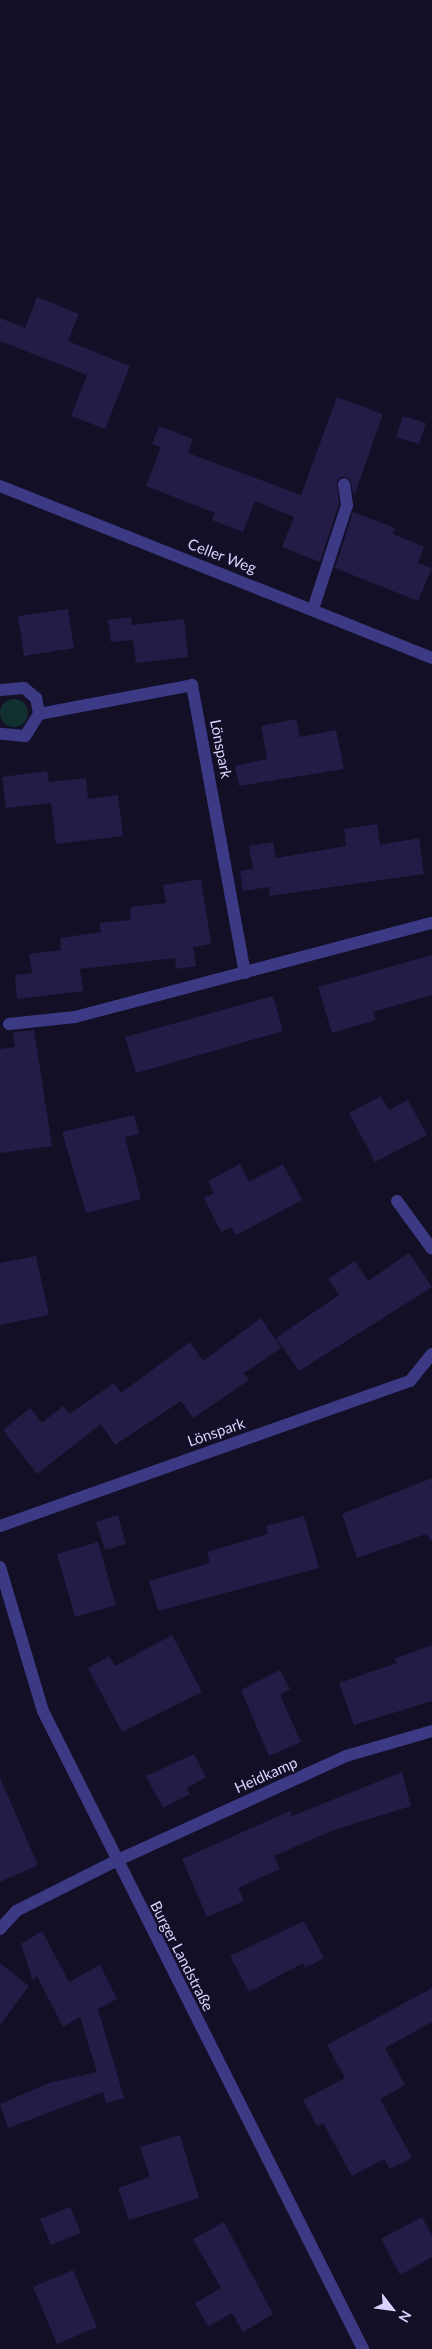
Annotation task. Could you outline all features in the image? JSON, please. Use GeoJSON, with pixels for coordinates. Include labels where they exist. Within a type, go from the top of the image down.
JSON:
{"type":"FeatureCollection","features":[{"type":"Feature","properties":{"kind":"street"},"geometry":{"type":"LineString","coordinates":[[313,609],[347,505],[344,484]]}},
{"type":"Feature","properties":{"kind":"street","name":"Celler Weg"},"geometry":{"type":"LineString","coordinates":[[0,486],[313,609],[432,658]]}},
{"type":"Feature","properties":{"kind":"street","name":"Lönspark"},"geometry":{"type":"LineString","coordinates":[[39,714],[192,684],[246,973]]}},
{"type":"Feature","properties":{"kind":"street"},"geometry":{"type":"LineString","coordinates":[[0,690],[24,688],[36,698],[39,714],[25,736],[0,734]]}},
{"type":"Feature","properties":{"kind":"street"},"geometry":{"type":"LineString","coordinates":[[9,1024],[75,1017],[432,923]]}},
{"type":"Feature","properties":{"kind":"street"},"geometry":{"type":"LineString","coordinates":[[397,1201],[432,1249]]}},
{"type":"Feature","properties":{"kind":"street","name":"Lönspark"},"geometry":{"type":"LineString","coordinates":[[0,1526],[410,1381],[432,1354]]}},
{"type":"Feature","properties":{"kind":"street","name":"Burger Landstraße"},"geometry":{"type":"LineString","coordinates":[[0,1567],[43,1711],[363,2349]]}},
{"type":"Feature","properties":{"kind":"street","name":"Heidkamp"},"geometry":{"type":"LineString","coordinates":[[0,1929],[16,1911],[118,1860],[346,1756],[432,1731]]}},
{"type":"Feature","properties":{"kind":"green space"},"geometry":{"type":"Polygon","coordinates":[[[14,699],[24,703],[28,713],[24,723],[14,727],[4,723],[0,713],[4,703],[14,699]]]}},
{"type":"Feature","properties":{"kind":"building"},"geometry":{"type":"Polygon","coordinates":[[[37,297],[79,314],[68,341],[130,366],[105,429],[71,416],[87,375],[0,341],[0,318],[25,328],[37,297]]]}},
{"type":"Feature","properties":{"kind":"building"},"geometry":{"type":"Polygon","coordinates":[[[337,397],[383,414],[354,496],[350,479],[342,476],[337,481],[339,504],[320,562],[282,547],[294,517],[255,501],[243,532],[212,520],[215,513],[146,486],[161,447],[152,444],[159,426],[193,439],[188,453],[301,495],[337,397]]]}},
{"type":"Feature","properties":{"kind":"building"},"geometry":{"type":"Polygon","coordinates":[[[403,416],[426,423],[419,444],[396,437],[403,416]]]}},
{"type":"Feature","properties":{"kind":"building"},"geometry":{"type":"Polygon","coordinates":[[[353,512],[395,528],[393,534],[424,547],[418,563],[432,568],[418,601],[335,568],[353,512]]]}},
{"type":"Feature","properties":{"kind":"building"},"geometry":{"type":"Polygon","coordinates":[[[68,609],[74,648],[24,656],[18,616],[68,609]]]}},
{"type":"Feature","properties":{"kind":"building"},"geometry":{"type":"Polygon","coordinates":[[[131,617],[132,625],[184,619],[188,657],[136,663],[133,640],[111,642],[108,620],[131,617]]]}},
{"type":"Feature","properties":{"kind":"building"},"geometry":{"type":"Polygon","coordinates":[[[296,719],[300,737],[336,730],[344,769],[239,786],[235,766],[267,759],[261,726],[296,719]]]}},
{"type":"Feature","properties":{"kind":"building"},"geometry":{"type":"Polygon","coordinates":[[[47,771],[49,782],[86,778],[88,799],[118,795],[123,836],[56,844],[51,803],[6,808],[2,777],[47,771]]]}},
{"type":"Feature","properties":{"kind":"building"},"geometry":{"type":"Polygon","coordinates":[[[377,824],[380,845],[419,838],[424,874],[270,896],[269,887],[243,891],[240,871],[253,869],[249,846],[273,842],[276,858],[346,846],[344,829],[377,824]]]}},
{"type":"Feature","properties":{"kind":"building"},"geometry":{"type":"Polygon","coordinates":[[[201,879],[211,944],[193,947],[196,966],[176,969],[175,958],[80,969],[83,991],[17,999],[15,975],[32,973],[29,954],[61,950],[60,938],[101,932],[99,923],[131,920],[130,907],[166,903],[163,885],[201,879]]]}},
{"type":"Feature","properties":{"kind":"building"},"geometry":{"type":"Polygon","coordinates":[[[432,955],[432,995],[373,1012],[376,1020],[332,1033],[318,987],[432,955]]]}},
{"type":"Feature","properties":{"kind":"building"},"geometry":{"type":"Polygon","coordinates":[[[273,996],[283,1031],[136,1073],[125,1037],[273,996]]]}},
{"type":"Feature","properties":{"kind":"building"},"geometry":{"type":"Polygon","coordinates":[[[34,1030],[52,1146],[0,1153],[0,1049],[15,1047],[13,1032],[34,1030]]]}},
{"type":"Feature","properties":{"kind":"building"},"geometry":{"type":"Polygon","coordinates":[[[381,1096],[389,1110],[408,1100],[427,1135],[375,1162],[349,1113],[381,1096]]]}},
{"type":"Feature","properties":{"kind":"building"},"geometry":{"type":"Polygon","coordinates":[[[134,1115],[139,1134],[125,1137],[141,1199],[86,1213],[62,1132],[134,1115]]]}},
{"type":"Feature","properties":{"kind":"building"},"geometry":{"type":"Polygon","coordinates":[[[240,1164],[249,1182],[283,1164],[302,1200],[236,1235],[231,1227],[221,1232],[204,1198],[214,1193],[208,1181],[240,1164]]]}},
{"type":"Feature","properties":{"kind":"building"},"geometry":{"type":"Polygon","coordinates":[[[409,1253],[432,1287],[299,1371],[276,1338],[339,1295],[328,1279],[355,1261],[368,1281],[409,1253]]]}},
{"type":"Feature","properties":{"kind":"building"},"geometry":{"type":"Polygon","coordinates":[[[36,1256],[49,1315],[0,1325],[0,1263],[36,1256]]]}},
{"type":"Feature","properties":{"kind":"building"},"geometry":{"type":"Polygon","coordinates":[[[261,1318],[281,1348],[244,1373],[249,1380],[193,1418],[181,1401],[115,1445],[101,1424],[37,1474],[3,1430],[30,1408],[42,1423],[63,1406],[69,1414],[114,1383],[121,1393],[190,1342],[203,1361],[261,1318]]]}},
{"type":"Feature","properties":{"kind":"building"},"geometry":{"type":"Polygon","coordinates":[[[432,1478],[432,1541],[426,1534],[357,1558],[342,1514],[432,1478]]]}},
{"type":"Feature","properties":{"kind":"building"},"geometry":{"type":"Polygon","coordinates":[[[118,1515],[126,1544],[105,1550],[96,1522],[118,1515]]]}},
{"type":"Feature","properties":{"kind":"building"},"geometry":{"type":"Polygon","coordinates":[[[304,1516],[319,1568],[158,1611],[149,1581],[210,1563],[207,1552],[268,1534],[266,1526],[304,1516]]]}},
{"type":"Feature","properties":{"kind":"building"},"geometry":{"type":"Polygon","coordinates":[[[98,1542],[116,1605],[75,1617],[57,1554],[98,1542]]]}},
{"type":"Feature","properties":{"kind":"building"},"geometry":{"type":"Polygon","coordinates":[[[172,1635],[202,1692],[122,1732],[88,1668],[109,1656],[115,1666],[172,1635]]]}},
{"type":"Feature","properties":{"kind":"building"},"geometry":{"type":"Polygon","coordinates":[[[432,1645],[432,1701],[354,1725],[339,1683],[397,1663],[394,1659],[432,1645]]]}},
{"type":"Feature","properties":{"kind":"building"},"geometry":{"type":"Polygon","coordinates":[[[280,1670],[290,1689],[280,1695],[301,1742],[269,1756],[241,1690],[280,1670]]]}},
{"type":"Feature","properties":{"kind":"building"},"geometry":{"type":"Polygon","coordinates":[[[194,1754],[206,1777],[187,1788],[190,1794],[163,1808],[146,1776],[194,1754]]]}},
{"type":"Feature","properties":{"kind":"building"},"geometry":{"type":"Polygon","coordinates":[[[402,1772],[411,1806],[331,1831],[274,1856],[280,1869],[238,1888],[244,1901],[207,1917],[182,1859],[290,1811],[292,1816],[402,1772]]]}},
{"type":"Feature","properties":{"kind":"building"},"geometry":{"type":"Polygon","coordinates":[[[0,1778],[38,1865],[0,1882],[0,1778]]]}},
{"type":"Feature","properties":{"kind":"building"},"geometry":{"type":"Polygon","coordinates":[[[304,1921],[324,1958],[305,1968],[303,1963],[249,1992],[230,1956],[304,1921]]]}},
{"type":"Feature","properties":{"kind":"building"},"geometry":{"type":"Polygon","coordinates":[[[42,1931],[69,1982],[100,1965],[117,1999],[98,2009],[124,2098],[106,2103],[103,2092],[8,2128],[0,2104],[49,2083],[97,2072],[80,2017],[63,2027],[37,1976],[33,1981],[21,1944],[42,1931]]]}},
{"type":"Feature","properties":{"kind":"building"},"geometry":{"type":"Polygon","coordinates":[[[0,1963],[29,1986],[0,2025],[0,1963]]]}},
{"type":"Feature","properties":{"kind":"building"},"geometry":{"type":"Polygon","coordinates":[[[432,1988],[432,2022],[385,2048],[405,2085],[380,2099],[412,2158],[390,2169],[384,2159],[352,2176],[323,2123],[317,2126],[303,2100],[345,2078],[327,2045],[432,1988]]]}},
{"type":"Feature","properties":{"kind":"building"},"geometry":{"type":"Polygon","coordinates":[[[180,2135],[199,2198],[129,2220],[118,2188],[150,2177],[140,2147],[180,2135]]]}},
{"type":"Feature","properties":{"kind":"building"},"geometry":{"type":"Polygon","coordinates":[[[70,2207],[81,2233],[51,2245],[40,2219],[70,2207]]]}},
{"type":"Feature","properties":{"kind":"building"},"geometry":{"type":"Polygon","coordinates":[[[422,2217],[432,2236],[432,2257],[400,2275],[381,2239],[422,2217]]]}},
{"type":"Feature","properties":{"kind":"building"},"geometry":{"type":"Polygon","coordinates":[[[224,2222],[273,2314],[243,2332],[232,2313],[208,2327],[195,2303],[221,2288],[193,2239],[224,2222]]]}},
{"type":"Feature","properties":{"kind":"building"},"geometry":{"type":"Polygon","coordinates":[[[73,2270],[97,2327],[57,2344],[33,2287],[73,2270]]]}}]}
